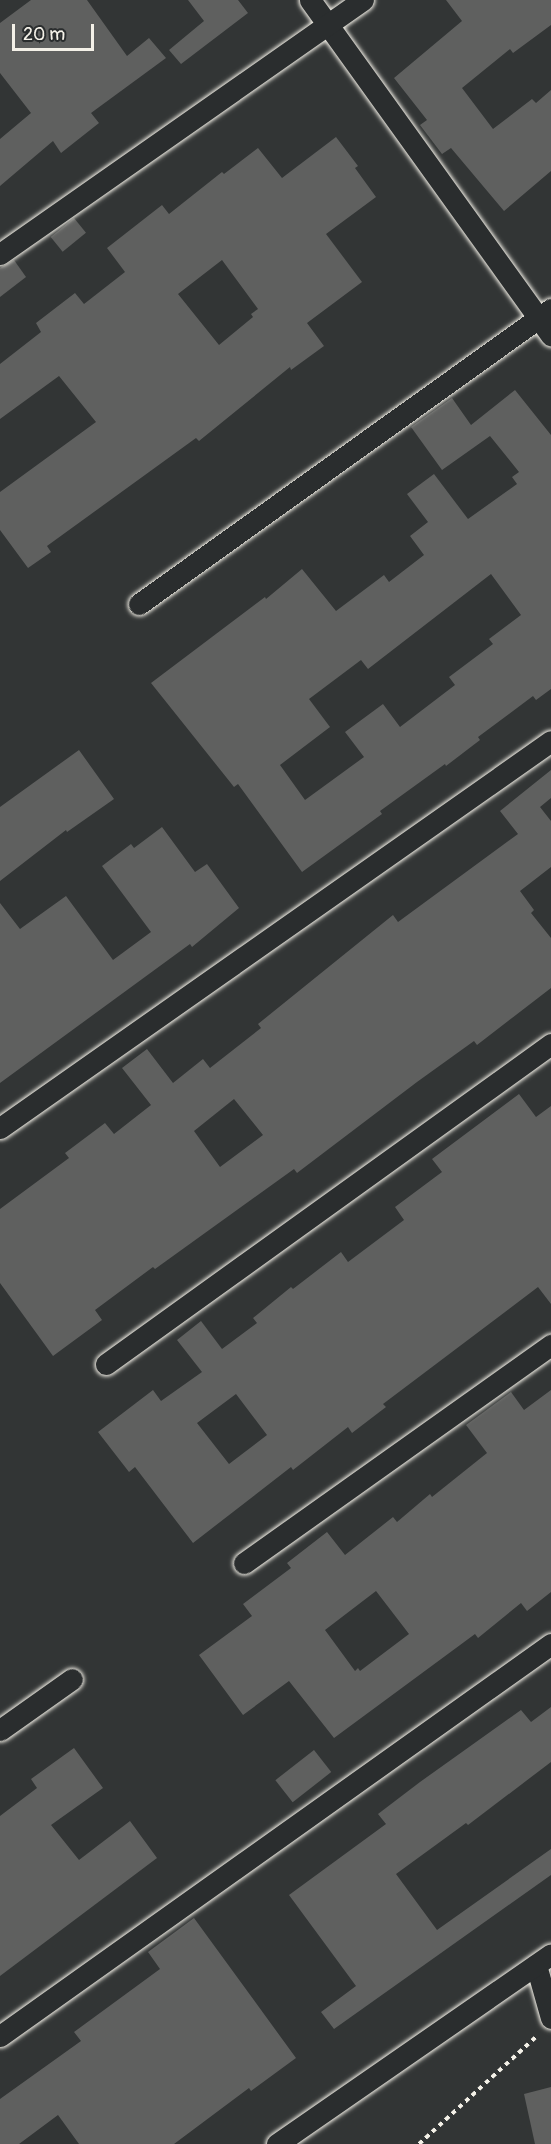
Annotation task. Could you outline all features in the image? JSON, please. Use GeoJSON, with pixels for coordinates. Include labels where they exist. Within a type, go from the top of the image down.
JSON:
{"type":"FeatureCollection","features":[{"type":"Feature","properties":{"kind":"street"},"geometry":{"type":"LineString","coordinates":[[310,0],[545,314],[551,335]]}},
{"type":"Feature","properties":{"kind":"street"},"geometry":{"type":"LineString","coordinates":[[0,254],[363,0]]}},
{"type":"Feature","properties":{"kind":"street"},"geometry":{"type":"LineString","coordinates":[[139,604],[545,314]]}},
{"type":"Feature","properties":{"kind":"street"},"geometry":{"type":"LineString","coordinates":[[0,1128],[551,741]]}},
{"type":"Feature","properties":{"kind":"street"},"geometry":{"type":"LineString","coordinates":[[106,1364],[551,1044]]}},
{"type":"Feature","properties":{"kind":"street"},"geometry":{"type":"LineString","coordinates":[[244,1563],[551,1344]]}},
{"type":"Feature","properties":{"kind":"street"},"geometry":{"type":"LineString","coordinates":[[0,2036],[551,1644]]}},
{"type":"Feature","properties":{"kind":"street"},"geometry":{"type":"LineString","coordinates":[[0,1730],[72,1679]]}},
{"type":"Feature","properties":{"kind":"street"},"geometry":{"type":"LineString","coordinates":[[544,1960],[547,2025]]}},
{"type":"Feature","properties":{"kind":"street"},"geometry":{"type":"LineString","coordinates":[[277,2144],[544,1960]]}},
{"type":"Feature","properties":{"kind":"path"},"geometry":{"type":"LineString","coordinates":[[419,2144],[547,2025]]}},
{"type":"Feature","properties":{"kind":"building"},"geometry":{"type":"Polygon","coordinates":[[[31,0],[87,0],[127,56],[149,38],[166,58],[91,113],[99,123],[61,153],[53,141],[0,186],[0,139],[31,113],[0,73],[0,23],[31,0]]]}},
{"type":"Feature","properties":{"kind":"building"},"geometry":{"type":"Polygon","coordinates":[[[188,0],[238,0],[248,13],[181,64],[169,50],[204,21],[188,0]]]}},
{"type":"Feature","properties":{"kind":"building"},"geometry":{"type":"Polygon","coordinates":[[[446,0],[551,0],[551,25],[513,53],[510,49],[462,88],[493,129],[532,99],[536,103],[551,90],[551,171],[504,211],[451,148],[442,154],[420,125],[427,120],[394,78],[462,21],[446,0]]]}},
{"type":"Feature","properties":{"kind":"building"},"geometry":{"type":"Polygon","coordinates":[[[336,137],[358,166],[355,168],[376,197],[326,234],[362,282],[307,323],[324,346],[291,370],[290,367],[199,441],[196,438],[47,546],[51,552],[28,568],[0,530],[0,492],[96,422],[59,376],[0,419],[0,364],[41,332],[36,323],[75,293],[84,304],[125,272],[107,248],[162,205],[169,214],[222,172],[224,174],[258,148],[282,178],[336,137]],[[222,260],[178,294],[219,345],[253,317],[251,314],[258,309],[222,260]]]}},
{"type":"Feature","properties":{"kind":"building"},"geometry":{"type":"Polygon","coordinates":[[[74,218],[86,233],[63,252],[51,237],[74,218]]]}},
{"type":"Feature","properties":{"kind":"building"},"geometry":{"type":"Polygon","coordinates":[[[14,260],[26,277],[0,297],[0,268],[14,260]]]}},
{"type":"Feature","properties":{"kind":"building"},"geometry":{"type":"Polygon","coordinates":[[[515,390],[551,435],[551,689],[536,700],[533,696],[478,737],[480,740],[446,766],[445,764],[380,811],[382,814],[302,872],[238,784],[234,787],[151,683],[265,597],[266,599],[302,569],[336,611],[384,575],[389,582],[424,555],[410,536],[428,522],[407,494],[434,474],[468,519],[517,484],[512,477],[519,472],[490,436],[442,470],[411,427],[452,398],[471,425],[515,390]],[[491,574],[368,669],[361,660],[309,699],[330,727],[280,765],[305,800],[364,757],[345,732],[383,704],[400,727],[455,685],[449,677],[493,644],[489,639],[521,615],[491,574]]]}},
{"type":"Feature","properties":{"kind":"building"},"geometry":{"type":"Polygon","coordinates":[[[79,750],[114,799],[67,832],[66,830],[0,881],[0,807],[79,750]]]}},
{"type":"Feature","properties":{"kind":"building"},"geometry":{"type":"Polygon","coordinates":[[[551,770],[551,798],[540,807],[551,821],[551,867],[520,891],[534,910],[531,913],[551,938],[551,988],[477,1045],[474,1041],[417,1082],[297,1173],[294,1169],[155,1269],[153,1267],[95,1310],[102,1320],[53,1356],[0,1283],[0,1209],[69,1158],[65,1153],[105,1123],[114,1134],[151,1105],[122,1068],[147,1049],[173,1083],[203,1059],[210,1068],[261,1028],[258,1024],[393,915],[398,922],[518,834],[500,811],[551,770]],[[234,1099],[194,1131],[220,1167],[263,1135],[234,1099]]]}},
{"type":"Feature","properties":{"kind":"building"},"geometry":{"type":"Polygon","coordinates":[[[162,827],[195,872],[207,864],[239,908],[192,947],[190,944],[0,1083],[0,903],[20,929],[66,896],[113,960],[151,932],[102,866],[131,844],[134,848],[162,827]]]}},
{"type":"Feature","properties":{"kind":"building"},"geometry":{"type":"Polygon","coordinates":[[[519,1094],[536,1117],[551,1106],[551,1304],[538,1287],[383,1404],[386,1407],[352,1433],[348,1427],[293,1470],[291,1467],[193,1543],[135,1467],[129,1472],[98,1432],[153,1390],[161,1401],[202,1372],[177,1340],[201,1321],[222,1349],[257,1323],[253,1318],[291,1287],[293,1289],[341,1252],[348,1262],[404,1220],[395,1207],[442,1172],[432,1159],[519,1094]],[[236,1394],[197,1423],[229,1464],[267,1435],[236,1394]]]}},
{"type":"Feature","properties":{"kind":"building"},"geometry":{"type":"Polygon","coordinates":[[[551,1390],[551,1592],[527,1611],[521,1603],[478,1638],[475,1634],[334,1738],[289,1681],[243,1715],[199,1655],[252,1616],[243,1604],[291,1568],[287,1563],[327,1532],[345,1555],[393,1517],[397,1522],[430,1494],[432,1497],[487,1453],[466,1425],[511,1392],[524,1410],[551,1390]],[[376,1591],[325,1630],[355,1671],[358,1668],[360,1671],[409,1634],[376,1591]]]}},
{"type":"Feature","properties":{"kind":"building"},"geometry":{"type":"Polygon","coordinates":[[[551,1707],[551,1762],[468,1825],[466,1823],[396,1874],[437,1930],[551,1849],[551,1875],[334,2029],[321,2012],[356,1986],[289,1895],[386,1824],[378,1814],[420,1782],[521,1710],[531,1722],[551,1707]]]}},
{"type":"Feature","properties":{"kind":"building"},"geometry":{"type":"Polygon","coordinates":[[[74,1748],[103,1788],[51,1825],[79,1860],[130,1821],[157,1858],[0,1976],[0,1816],[37,1788],[31,1779],[74,1748]]]}},
{"type":"Feature","properties":{"kind":"building"},"geometry":{"type":"Polygon","coordinates":[[[314,1750],[331,1772],[293,1802],[275,1780],[314,1750]]]}},
{"type":"Feature","properties":{"kind":"building"},"geometry":{"type":"Polygon","coordinates":[[[194,1918],[296,2058],[251,2091],[249,2088],[174,2144],[79,2144],[58,2115],[19,2144],[0,2144],[0,2099],[81,2041],[74,2032],[160,1969],[148,1952],[194,1918]]]}},
{"type":"Feature","properties":{"kind":"building"},"geometry":{"type":"Polygon","coordinates":[[[551,2087],[551,2144],[535,2144],[524,2094],[551,2087]]]}}]}
